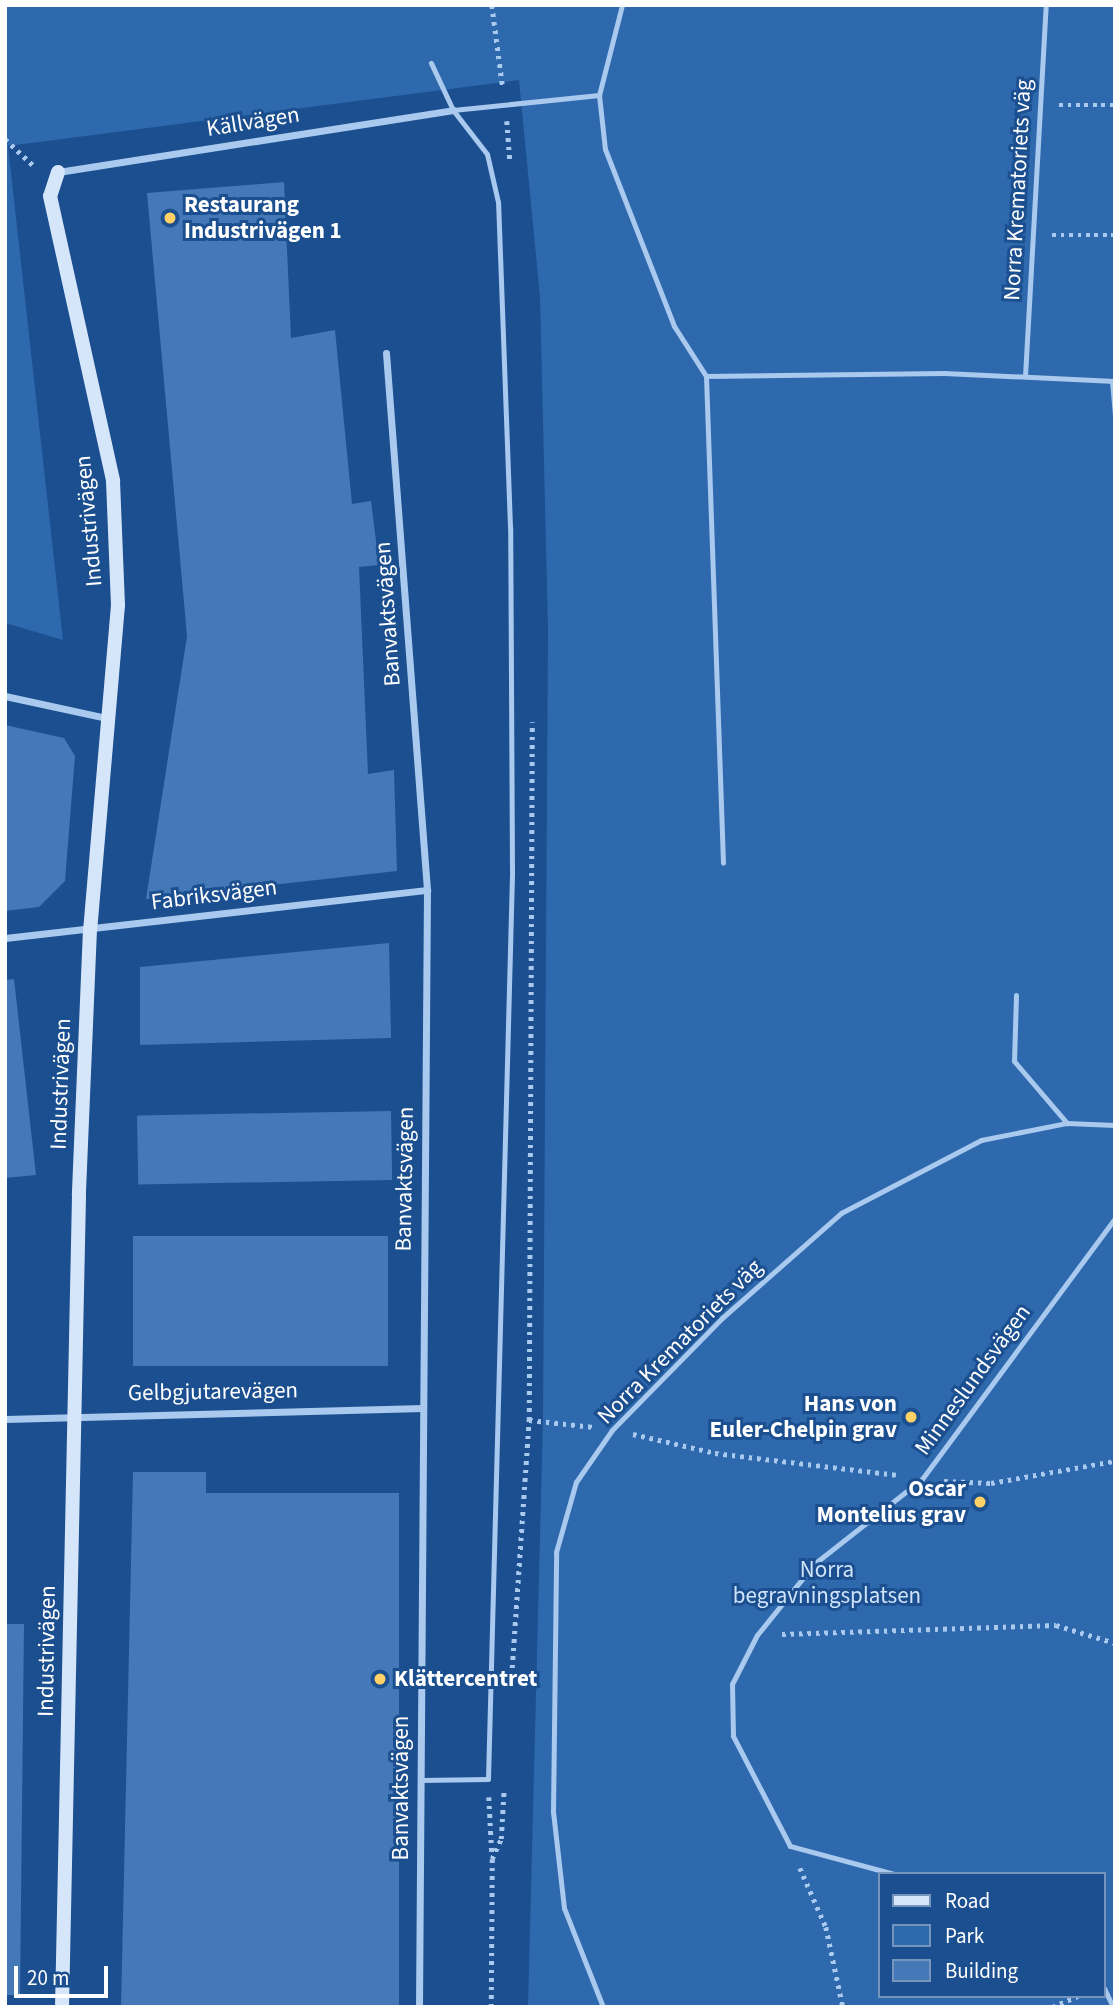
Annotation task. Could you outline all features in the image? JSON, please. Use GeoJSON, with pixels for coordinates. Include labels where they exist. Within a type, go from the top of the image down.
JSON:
{"type":"FeatureCollection","features":[{"type":"Feature","properties":{"kind":"street","name":"Källvägen"},"geometry":{"type":"LineString","coordinates":[[56,178],[453,110]]}},
{"type":"Feature","properties":{"kind":"street","name":"Industrivägen"},"geometry":{"type":"LineString","coordinates":[[56,178],[56,230],[113,481],[118,605],[111,719],[90,929],[74,1414],[62,2007]]}},
{"type":"Feature","properties":{"kind":"street","name":"Banvaktsvägen"},"geometry":{"type":"LineString","coordinates":[[386,353],[427,890],[419,2007]]}},
{"type":"Feature","properties":{"kind":"street"},"geometry":{"type":"LineString","coordinates":[[5,696],[111,719]]}},
{"type":"Feature","properties":{"kind":"street","name":"Fabriksvägen"},"geometry":{"type":"LineString","coordinates":[[5,938],[427,890]]}},
{"type":"Feature","properties":{"kind":"street","name":"Gelbgjutarevägen"},"geometry":{"type":"LineString","coordinates":[[5,1419],[74,1414],[422,1408]]}},
{"type":"Feature","properties":{"kind":"lane"},"geometry":{"type":"LineString","coordinates":[[622,5],[599,95],[604,149],[632,228],[674,326],[706,376],[723,863]]}},
{"type":"Feature","properties":{"kind":"lane","name":"Norra Krematoriets väg"},"geometry":{"type":"LineString","coordinates":[[1025,376],[1046,5]]}},
{"type":"Feature","properties":{"kind":"lane"},"geometry":{"type":"LineString","coordinates":[[421,1780],[488,1780],[512,872],[510,527],[498,202],[487,155],[453,110],[431,63]]}},
{"type":"Feature","properties":{"kind":"lane"},"geometry":{"type":"LineString","coordinates":[[453,110],[599,95]]}},
{"type":"Feature","properties":{"kind":"lane"},"geometry":{"type":"LineString","coordinates":[[706,376],[1025,376],[1113,381],[1115,417]]}},
{"type":"Feature","properties":{"kind":"lane"},"geometry":{"type":"LineString","coordinates":[[1016,995],[1014,1061],[1067,1123]]}},
{"type":"Feature","properties":{"kind":"lane","name":"Norra Krematoriets väg"},"geometry":{"type":"LineString","coordinates":[[603,2007],[564,1908],[553,1812],[556,1552],[576,1482],[612,1430],[723,1318],[841,1213],[981,1140],[1067,1123],[1115,1125]]}},
{"type":"Feature","properties":{"kind":"lane","name":"Minneslundsvägen"},"geometry":{"type":"LineString","coordinates":[[790,1846],[733,1736],[732,1684],[757,1635],[814,1564],[922,1479],[1115,1218]]}},
{"type":"Feature","properties":{"kind":"lane"},"geometry":{"type":"LineString","coordinates":[[790,1846],[887,1872]]}},
{"type":"Feature","properties":{"kind":"path"},"geometry":{"type":"LineString","coordinates":[[1041,104],[1115,105]]}},
{"type":"Feature","properties":{"kind":"path"},"geometry":{"type":"LineString","coordinates":[[5,139],[56,178]]}},
{"type":"Feature","properties":{"kind":"path"},"geometry":{"type":"LineString","coordinates":[[1033,236],[1115,235]]}},
{"type":"Feature","properties":{"kind":"path"},"geometry":{"type":"LineString","coordinates":[[529,1420],[612,1430],[715,1452],[922,1479],[991,1483],[1115,1461]]}},
{"type":"Feature","properties":{"kind":"path"},"geometry":{"type":"LineString","coordinates":[[757,1635],[1056,1625],[1115,1643]]}},
{"type":"Feature","properties":{"kind":"path"},"geometry":{"type":"LineString","coordinates":[[488,1780],[492,1859]]}},
{"type":"Feature","properties":{"kind":"path"},"geometry":{"type":"LineString","coordinates":[[790,1846],[826,1927],[843,2007]]}},
{"type":"Feature","properties":{"kind":"path"},"geometry":{"type":"LineString","coordinates":[[1052,2007],[1074,1998]]}},
{"type":"Feature","properties":{"kind":"green space","name":"Norra begravningsplatsen"},"geometry":{"type":"Polygon","coordinates":[[[5,5],[1115,5],[1115,2007],[528,2007],[543,1419],[548,629],[540,297],[519,80],[8,146],[63,640],[5,623],[5,5]]]}},
{"type":"Feature","properties":{"kind":"building"},"geometry":{"type":"Polygon","coordinates":[[[284,182],[291,338],[335,330],[352,504],[371,501],[379,565],[359,567],[368,774],[394,770],[397,871],[146,899],[187,636],[147,193],[284,182]]]}},
{"type":"Feature","properties":{"kind":"building"},"geometry":{"type":"Polygon","coordinates":[[[5,725],[64,738],[75,756],[65,881],[39,907],[5,911],[5,725]]]}},
{"type":"Feature","properties":{"kind":"building"},"geometry":{"type":"Polygon","coordinates":[[[389,943],[391,1038],[140,1045],[140,967],[389,943]]]}},
{"type":"Feature","properties":{"kind":"building"},"geometry":{"type":"Polygon","coordinates":[[[14,979],[36,1175],[5,1178],[5,980],[14,979]]]}},
{"type":"Feature","properties":{"kind":"building"},"geometry":{"type":"Polygon","coordinates":[[[391,1111],[392,1180],[138,1184],[137,1115],[391,1111]]]}},
{"type":"Feature","properties":{"kind":"building"},"geometry":{"type":"Polygon","coordinates":[[[133,1236],[388,1236],[388,1366],[133,1366],[133,1236]]]}},
{"type":"Feature","properties":{"kind":"building"},"geometry":{"type":"Polygon","coordinates":[[[133,1472],[206,1472],[206,1493],[399,1493],[399,2007],[121,2007],[133,1472]]]}},
{"type":"Feature","properties":{"kind":"building"},"geometry":{"type":"Polygon","coordinates":[[[5,1624],[24,1624],[20,1995],[5,1995],[5,1624]]]}},
{"type":"Feature","properties":{"kind":"place","name":"Restaurang Industrivägen 1"},"geometry":{"type":"Point","coordinates":[170,218]}},
{"type":"Feature","properties":{"kind":"place","name":"Hans von Euler-Chelpin grav"},"geometry":{"type":"Point","coordinates":[911,1417]}},
{"type":"Feature","properties":{"kind":"place","name":"Oscar Montelius grav"},"geometry":{"type":"Point","coordinates":[980,1502]}},
{"type":"Feature","properties":{"kind":"place","name":"Klättercentret"},"geometry":{"type":"Point","coordinates":[380,1679]}}]}
